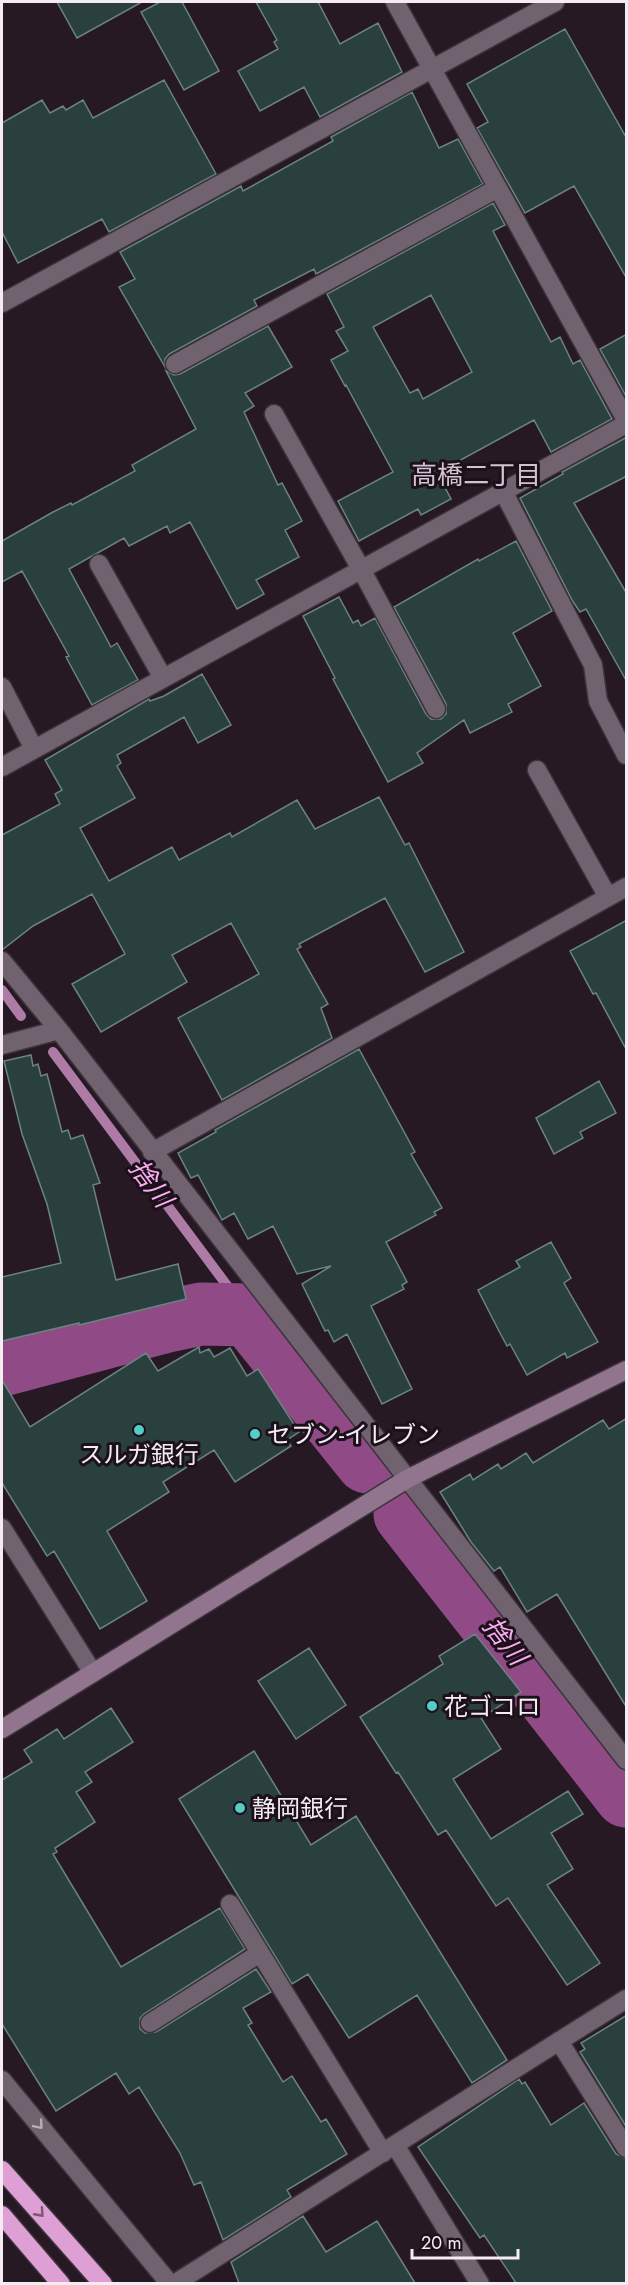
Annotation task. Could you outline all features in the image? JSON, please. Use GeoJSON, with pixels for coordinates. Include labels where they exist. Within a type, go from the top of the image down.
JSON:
{"type":"FeatureCollection","features":[{"type":"Feature","properties":{"kind":"highway"},"geometry":{"type":"LineString","coordinates":[[2,2170],[103,2283]]}},
{"type":"Feature","properties":{"kind":"highway"},"geometry":{"type":"LineString","coordinates":[[2,2215],[61,2283]]}},
{"type":"Feature","properties":{"kind":"street"},"geometry":{"type":"LineString","coordinates":[[2,767],[627,422],[394,2]]}},
{"type":"Feature","properties":{"kind":"street"},"geometry":{"type":"LineString","coordinates":[[2,303],[555,2]]}},
{"type":"Feature","properties":{"kind":"street"},"geometry":{"type":"LineString","coordinates":[[175,364],[498,188]]}},
{"type":"Feature","properties":{"kind":"street"},"geometry":{"type":"LineString","coordinates":[[274,414],[436,709]]}},
{"type":"Feature","properties":{"kind":"street"},"geometry":{"type":"LineString","coordinates":[[503,491],[593,665],[598,701],[627,755]]}},
{"type":"Feature","properties":{"kind":"street"},"geometry":{"type":"LineString","coordinates":[[99,564],[163,678]]}},
{"type":"Feature","properties":{"kind":"street"},"geometry":{"type":"LineString","coordinates":[[2,687],[34,749]]}},
{"type":"Feature","properties":{"kind":"street"},"geometry":{"type":"LineString","coordinates":[[537,770],[608,897]]}},
{"type":"Feature","properties":{"kind":"street"},"geometry":{"type":"LineString","coordinates":[[152,1152],[627,887]]}},
{"type":"Feature","properties":{"kind":"street"},"geometry":{"type":"LineString","coordinates":[[2,961],[59,1030],[627,1760]]}},
{"type":"Feature","properties":{"kind":"street"},"geometry":{"type":"LineString","coordinates":[[2,1045],[59,1030]]}},
{"type":"Feature","properties":{"kind":"street"},"geometry":{"type":"LineString","coordinates":[[2,1729],[407,1479],[627,1370]]}},
{"type":"Feature","properties":{"kind":"street"},"geometry":{"type":"LineString","coordinates":[[2,1528],[93,1673]]}},
{"type":"Feature","properties":{"kind":"street"},"geometry":{"type":"LineString","coordinates":[[230,1904],[389,2149],[480,2283]]}},
{"type":"Feature","properties":{"kind":"street"},"geometry":{"type":"LineString","coordinates":[[150,2023],[260,1953]]}},
{"type":"Feature","properties":{"kind":"street"},"geometry":{"type":"LineString","coordinates":[[2,2080],[172,2283],[627,1999]]}},
{"type":"Feature","properties":{"kind":"street"},"geometry":{"type":"LineString","coordinates":[[560,2041],[627,2148]]}},
{"type":"Feature","properties":{"kind":"building"},"geometry":{"type":"Polygon","coordinates":[[[57,2],[142,2],[77,38],[57,2]]]}},
{"type":"Feature","properties":{"kind":"building"},"geometry":{"type":"Polygon","coordinates":[[[160,2],[182,2],[219,71],[184,90],[141,12],[160,2]]]}},
{"type":"Feature","properties":{"kind":"building"},"geometry":{"type":"Polygon","coordinates":[[[256,2],[318,2],[340,44],[378,23],[402,72],[320,117],[304,87],[260,111],[238,71],[278,49],[274,42],[277,40],[256,2]]]}},
{"type":"Feature","properties":{"kind":"building"},"geometry":{"type":"Polygon","coordinates":[[[565,29],[627,139],[627,279],[574,186],[525,213],[477,128],[488,122],[467,84],[565,29]]]}},
{"type":"Feature","properties":{"kind":"building"},"geometry":{"type":"Polygon","coordinates":[[[164,80],[216,174],[109,232],[102,219],[18,263],[2,232],[2,123],[42,100],[50,113],[63,106],[66,110],[83,100],[93,118],[164,80]]]}},
{"type":"Feature","properties":{"kind":"building"},"geometry":{"type":"Polygon","coordinates":[[[412,92],[439,148],[458,139],[483,184],[316,274],[314,269],[254,300],[257,306],[169,354],[165,359],[165,367],[119,287],[135,279],[120,252],[241,186],[243,191],[333,141],[331,137],[412,92]]]}},
{"type":"Feature","properties":{"kind":"building"},"geometry":{"type":"Polygon","coordinates":[[[493,203],[505,225],[493,231],[551,342],[560,337],[573,364],[580,360],[612,419],[551,452],[534,420],[455,463],[458,468],[440,478],[451,499],[421,515],[418,509],[359,541],[338,501],[393,472],[331,360],[348,351],[336,331],[344,327],[327,294],[493,203]],[[431,295],[373,327],[410,393],[418,389],[423,399],[472,372],[431,295]]]}},
{"type":"Feature","properties":{"kind":"building"},"geometry":{"type":"Polygon","coordinates":[[[268,326],[292,367],[245,393],[254,406],[244,412],[278,485],[282,483],[302,521],[285,530],[299,557],[256,580],[264,594],[237,609],[190,522],[170,533],[167,526],[129,546],[124,538],[69,569],[111,647],[117,643],[138,680],[92,705],[66,657],[69,656],[22,571],[2,582],[2,541],[53,512],[71,503],[72,505],[135,471],[132,465],[196,429],[166,371],[174,375],[180,374],[268,326]]]}},
{"type":"Feature","properties":{"kind":"building"},"geometry":{"type":"Polygon","coordinates":[[[627,334],[627,398],[600,349],[627,334]]]}},
{"type":"Feature","properties":{"kind":"building"},"geometry":{"type":"Polygon","coordinates":[[[627,437],[627,476],[574,503],[627,594],[627,682],[586,609],[580,612],[572,600],[520,498],[627,437]]]}},
{"type":"Feature","properties":{"kind":"building"},"geometry":{"type":"Polygon","coordinates":[[[516,541],[552,611],[513,633],[541,686],[508,704],[512,712],[470,733],[464,720],[417,753],[423,763],[388,782],[333,679],[335,678],[303,616],[339,597],[353,623],[358,620],[361,626],[375,618],[426,714],[431,719],[441,719],[446,714],[446,704],[394,607],[478,559],[479,561],[516,541]]]}},
{"type":"Feature","properties":{"kind":"building"},"geometry":{"type":"Polygon","coordinates":[[[202,674],[231,725],[198,743],[184,717],[117,755],[121,763],[117,766],[135,798],[80,828],[109,881],[172,847],[179,860],[230,833],[232,837],[297,800],[315,829],[379,797],[405,845],[409,843],[464,952],[425,972],[385,898],[299,944],[301,947],[297,949],[328,1004],[321,1008],[332,1038],[222,1100],[178,1018],[259,974],[231,923],[172,955],[187,982],[101,1032],[72,984],[125,954],[92,894],[33,926],[2,950],[2,835],[60,804],[55,794],[62,790],[45,760],[149,699],[150,701],[164,696],[202,674]]]}},
{"type":"Feature","properties":{"kind":"building"},"geometry":{"type":"Polygon","coordinates":[[[627,920],[627,1051],[570,951],[627,920]]]}},
{"type":"Feature","properties":{"kind":"building"},"geometry":{"type":"Polygon","coordinates":[[[359,1049],[415,1152],[411,1154],[442,1208],[434,1212],[436,1215],[386,1242],[407,1282],[402,1285],[404,1289],[371,1306],[412,1389],[382,1404],[347,1334],[334,1342],[328,1330],[325,1331],[302,1284],[331,1266],[297,1274],[273,1226],[248,1239],[234,1213],[222,1220],[198,1175],[191,1178],[178,1153],[359,1049]]]}},
{"type":"Feature","properties":{"kind":"building"},"geometry":{"type":"Polygon","coordinates":[[[31,1055],[33,1066],[38,1064],[41,1076],[47,1074],[62,1132],[68,1130],[71,1139],[83,1135],[100,1183],[93,1185],[116,1280],[178,1264],[186,1299],[2,1341],[2,1277],[61,1263],[47,1204],[22,1134],[4,1061],[31,1055]]]}},
{"type":"Feature","properties":{"kind":"building"},"geometry":{"type":"Polygon","coordinates":[[[599,1081],[616,1113],[580,1132],[583,1138],[554,1154],[536,1118],[599,1081]]]}},
{"type":"Feature","properties":{"kind":"building"},"geometry":{"type":"Polygon","coordinates":[[[551,1242],[571,1278],[564,1283],[598,1342],[567,1358],[565,1353],[527,1375],[510,1344],[507,1346],[478,1290],[520,1267],[516,1261],[551,1242]]]}},
{"type":"Feature","properties":{"kind":"building"},"geometry":{"type":"Polygon","coordinates":[[[199,1347],[200,1353],[209,1349],[214,1357],[230,1348],[247,1376],[258,1369],[299,1432],[287,1440],[291,1446],[235,1482],[214,1450],[163,1482],[169,1492],[107,1531],[147,1601],[100,1629],[54,1551],[47,1556],[2,1483],[2,1380],[30,1427],[146,1353],[158,1371],[199,1347]]]}},
{"type":"Feature","properties":{"kind":"building"},"geometry":{"type":"Polygon","coordinates":[[[627,1418],[627,1708],[557,1594],[527,1612],[500,1567],[494,1571],[471,1542],[440,1492],[470,1474],[473,1480],[498,1464],[501,1469],[526,1453],[533,1463],[603,1420],[609,1429],[627,1418]]]}},
{"type":"Feature","properties":{"kind":"building"},"geometry":{"type":"Polygon","coordinates":[[[475,1634],[521,1692],[481,1718],[501,1749],[453,1779],[491,1839],[568,1791],[583,1814],[551,1833],[573,1869],[547,1885],[600,1963],[567,1985],[508,1898],[496,1906],[446,1830],[438,1835],[360,1717],[443,1664],[439,1656],[475,1634]]]}},
{"type":"Feature","properties":{"kind":"building"},"geometry":{"type":"Polygon","coordinates":[[[309,1648],[346,1705],[296,1739],[258,1681],[309,1648]]]}},
{"type":"Feature","properties":{"kind":"building"},"geometry":{"type":"Polygon","coordinates":[[[111,1708],[133,1742],[85,1772],[92,1782],[76,1792],[95,1822],[55,1848],[57,1852],[53,1854],[121,1967],[220,1908],[245,1949],[144,2014],[140,2018],[140,2029],[145,2033],[156,2032],[256,1969],[271,1992],[243,2008],[252,2023],[248,2025],[283,2082],[292,2076],[321,2122],[326,2119],[347,2154],[287,2190],[291,2197],[223,2240],[201,2182],[194,2185],[180,2153],[139,2087],[129,2094],[116,2073],[56,2111],[2,2024],[2,1780],[32,1762],[24,1750],[57,1729],[64,1739],[111,1708]]]}},
{"type":"Feature","properties":{"kind":"building"},"geometry":{"type":"Polygon","coordinates":[[[254,1751],[311,1845],[356,1816],[507,2060],[472,2083],[417,1995],[349,2038],[308,1974],[292,1984],[179,1799],[254,1751]]]}},
{"type":"Feature","properties":{"kind":"building"},"geometry":{"type":"Polygon","coordinates":[[[627,2015],[627,2128],[580,2052],[585,2049],[581,2043],[627,2015]]]}},
{"type":"Feature","properties":{"kind":"building"},"geometry":{"type":"Polygon","coordinates":[[[519,2079],[522,2084],[525,2082],[551,2125],[584,2103],[616,2154],[627,2159],[627,2283],[516,2283],[484,2235],[480,2238],[418,2147],[519,2079]]]}},
{"type":"Feature","properties":{"kind":"building"},"geometry":{"type":"Polygon","coordinates":[[[303,2216],[326,2252],[377,2221],[415,2283],[239,2283],[231,2262],[303,2216]]]}},
{"type":"Feature","properties":{"kind":"waterway","name":"捨川"},"geometry":{"type":"LineString","coordinates":[[2,990],[21,1016]]}},
{"type":"Feature","properties":{"kind":"waterway","name":"捨川"},"geometry":{"type":"LineString","coordinates":[[53,1052],[249,1315]]}},
{"type":"Feature","properties":{"kind":"waterway","name":"捨川"},"geometry":{"type":"LineString","coordinates":[[2,1365],[201,1314],[249,1315],[367,1462]]}},
{"type":"Feature","properties":{"kind":"waterway","name":"捨川"},"geometry":{"type":"LineString","coordinates":[[405,1514],[626,1796]]}},
{"type":"Feature","properties":{"kind":"place","name":"スルガ銀行"},"geometry":{"type":"Point","coordinates":[139,1430]}},
{"type":"Feature","properties":{"kind":"place","name":"セブン-イレブン"},"geometry":{"type":"Point","coordinates":[255,1434]}},
{"type":"Feature","properties":{"kind":"place","name":"花ゴコロ"},"geometry":{"type":"Point","coordinates":[432,1706]}},
{"type":"Feature","properties":{"kind":"place","name":"静岡銀行"},"geometry":{"type":"Point","coordinates":[240,1808]}},
{"type":"Feature","properties":{"kind":"district","name":"高橋二丁目"},"geometry":{"type":"Point","coordinates":[476,475]}}]}
